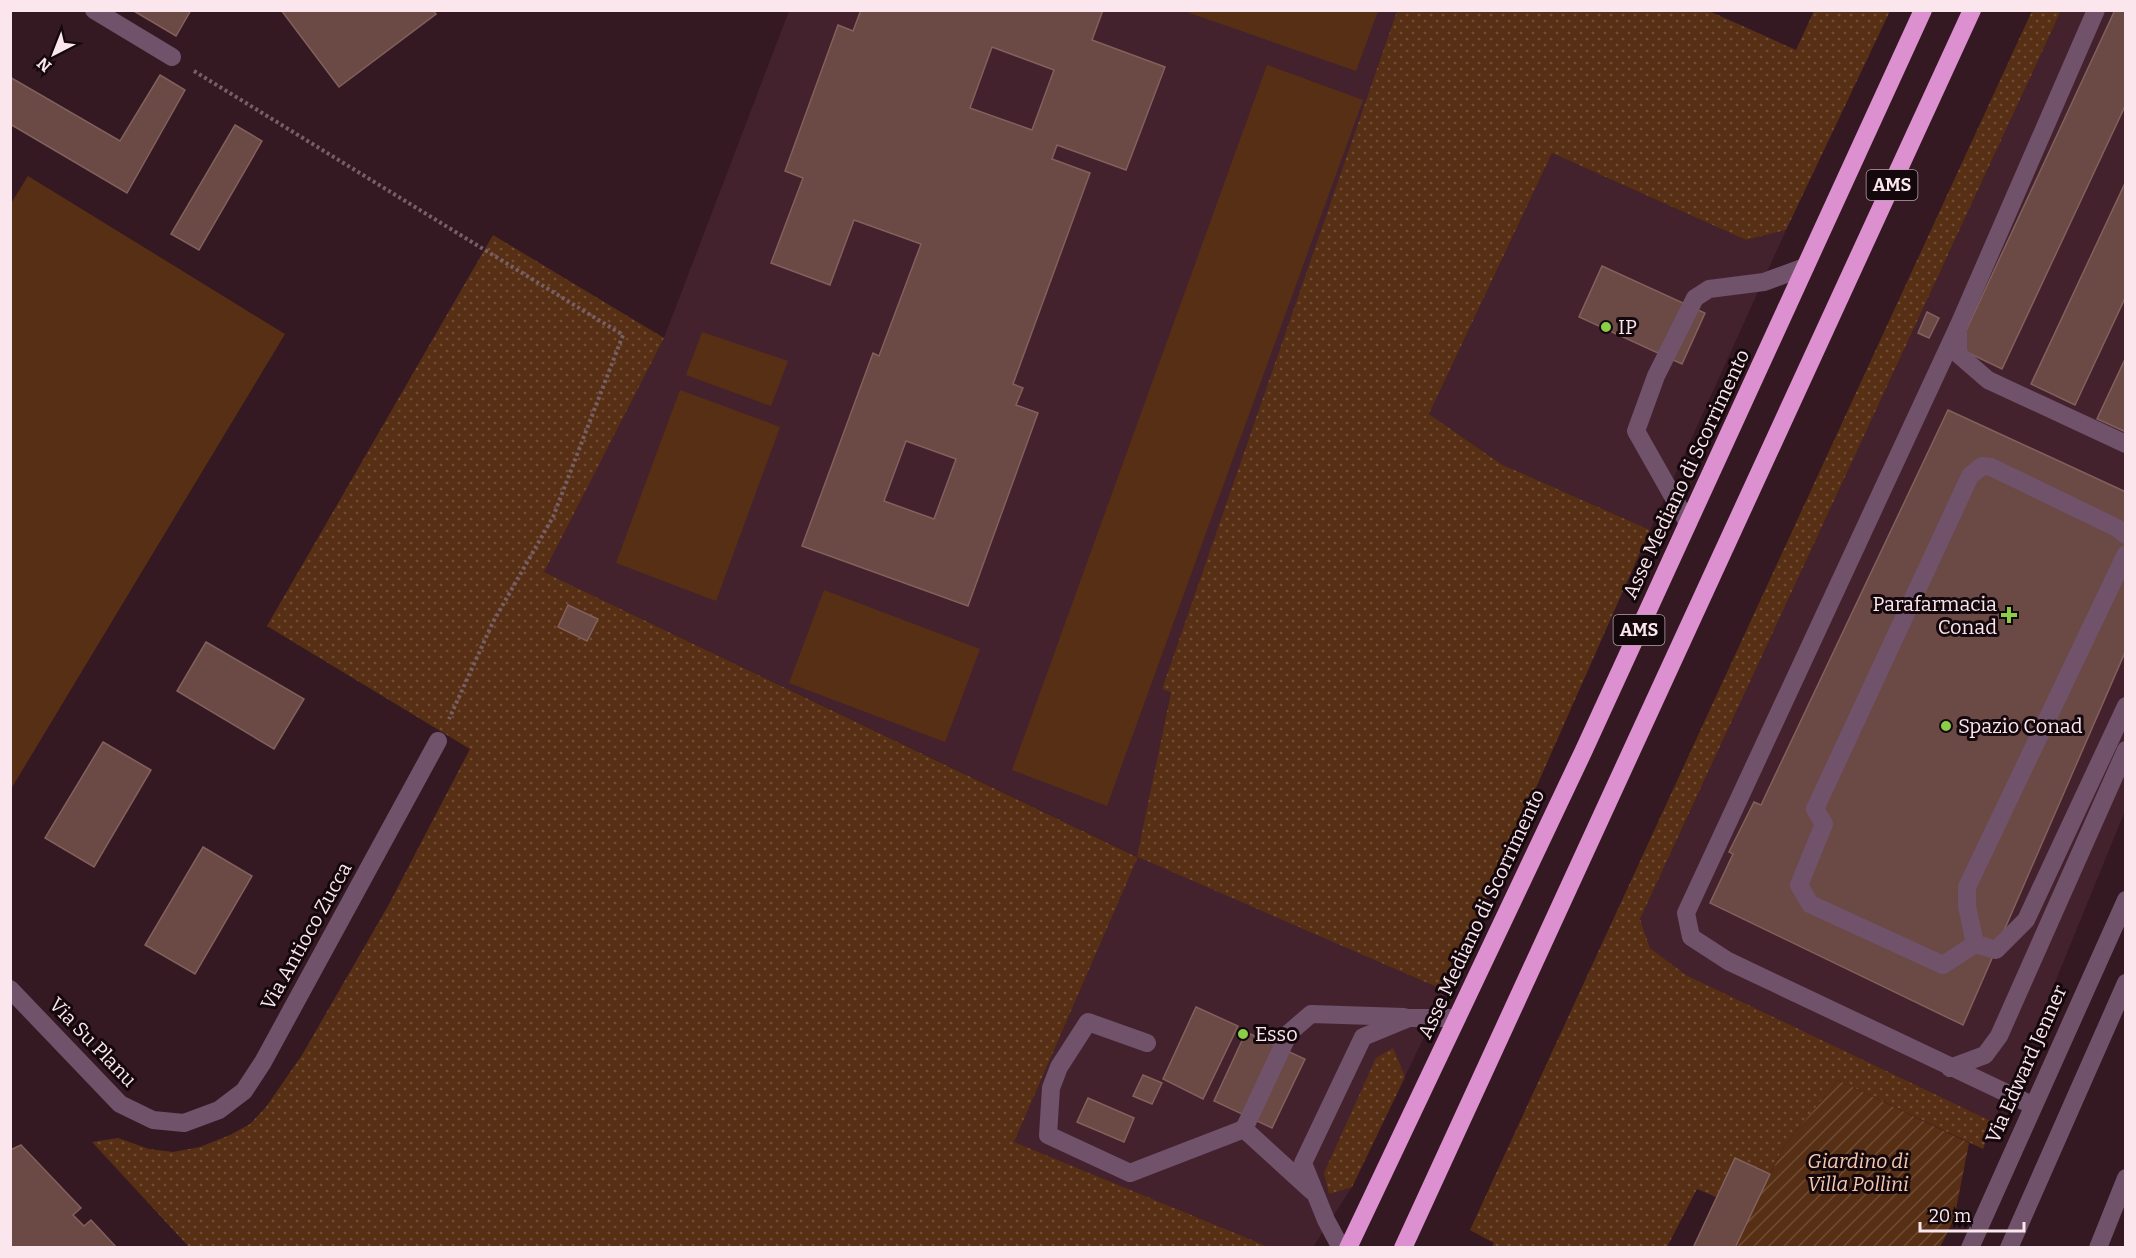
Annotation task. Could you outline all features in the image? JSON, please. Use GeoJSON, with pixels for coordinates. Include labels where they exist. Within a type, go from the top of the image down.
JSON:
{"type":"FeatureCollection","features":[{"type":"Feature","properties":{"kind":"highway","name":"Asse Mediano di Scorrimento"},"geometry":{"type":"LineString","coordinates":[[1348,1248],[1688,523],[1923,10]]}},
{"type":"Feature","properties":{"kind":"highway","name":"AMS"},"geometry":{"type":"LineString","coordinates":[[1403,1248],[1972,10]]}},
{"type":"Feature","properties":{"kind":"street"},"geometry":{"type":"LineString","coordinates":[[94,10],[172,57]]}},
{"type":"Feature","properties":{"kind":"street"},"geometry":{"type":"LineString","coordinates":[[2032,1104],[1950,1068],[1728,961],[1691,937],[1686,913],[1958,327],[2096,10]]}},
{"type":"Feature","properties":{"kind":"street"},"geometry":{"type":"LineString","coordinates":[[1688,523],[1636,431],[1656,376],[1695,298],[1709,290],[1764,282],[1805,267]]}},
{"type":"Feature","properties":{"kind":"street"},"geometry":{"type":"LineString","coordinates":[[1958,327],[1958,354],[1988,380],[2126,444]]}},
{"type":"Feature","properties":{"kind":"street"},"geometry":{"type":"LineString","coordinates":[[2126,535],[2117,528],[1991,467],[1982,466],[1970,476],[1815,809],[1824,824],[1799,885],[1810,904],[1943,965],[1975,944],[1996,950],[2026,920],[2126,706]]}},
{"type":"Feature","properties":{"kind":"street"},"geometry":{"type":"LineString","coordinates":[[1975,944],[1967,906],[1967,887],[2126,554]]}},
{"type":"Feature","properties":{"kind":"street","name":"Via Antioco Zucca"},"geometry":{"type":"LineString","coordinates":[[184,1123],[219,1110],[244,1091],[263,1062],[438,741]]}},
{"type":"Feature","properties":{"kind":"street"},"geometry":{"type":"LineString","coordinates":[[1950,1068],[1985,1055],[1999,1035],[2126,750]]}},
{"type":"Feature","properties":{"kind":"street","name":"Via Edward Jenner"},"geometry":{"type":"LineString","coordinates":[[1970,1248],[2032,1104],[2126,900]]}},
{"type":"Feature","properties":{"kind":"street"},"geometry":{"type":"LineString","coordinates":[[2008,1248],[2126,982]]}},
{"type":"Feature","properties":{"kind":"street","name":"Via Su Planu"},"geometry":{"type":"LineString","coordinates":[[10,989],[120,1104],[153,1120],[184,1123]]}},
{"type":"Feature","properties":{"kind":"street"},"geometry":{"type":"LineString","coordinates":[[1147,1043],[1088,1022],[1059,1067],[1051,1088],[1048,1136],[1131,1173],[1244,1129],[1289,1033],[1311,1014],[1457,1018]]}},
{"type":"Feature","properties":{"kind":"street"},"geometry":{"type":"LineString","coordinates":[[1341,1248],[1303,1163],[1363,1037],[1409,1018]]}},
{"type":"Feature","properties":{"kind":"street"},"geometry":{"type":"LineString","coordinates":[[1244,1129],[1315,1194]]}},
{"type":"Feature","properties":{"kind":"street"},"geometry":{"type":"LineString","coordinates":[[2098,1248],[2126,1178]]}},
{"type":"Feature","properties":{"kind":"path"},"geometry":{"type":"LineString","coordinates":[[172,57],[623,335],[553,517],[493,622],[465,689],[438,741]]}},
{"type":"Feature","properties":{"kind":"shaded area"},"geometry":{"type":"Polygon","coordinates":[[[789,11],[1397,11],[1162,689],[1171,691],[1138,856],[1446,991],[1352,1187],[1313,1247],[1269,1247],[1014,1142],[1138,857],[544,572],[664,338],[789,11]]]}},
{"type":"Feature","properties":{"kind":"shaded area"},"geometry":{"type":"Polygon","coordinates":[[[2061,11],[2125,11],[2125,811],[2026,1053],[1993,1122],[1686,975],[1650,948],[1640,919],[2061,11]]]}},
{"type":"Feature","properties":{"kind":"shaded area","name":"IP"},"geometry":{"type":"Polygon","coordinates":[[[1552,153],[1746,240],[1786,230],[1650,530],[1501,464],[1429,414],[1552,153]]]}},
{"type":"Feature","properties":{"kind":"green space"},"geometry":{"type":"Polygon","coordinates":[[[1378,10],[1356,71],[1184,11],[1378,10]]]}},
{"type":"Feature","properties":{"kind":"green space"},"geometry":{"type":"Polygon","coordinates":[[[1397,11],[1709,11],[1796,50],[1814,11],[1890,11],[1786,230],[1746,240],[1552,153],[1429,414],[1501,464],[1650,530],[1446,991],[1138,857],[1014,1142],[1269,1247],[189,1247],[92,1142],[118,1138],[149,1149],[173,1152],[200,1147],[250,1124],[266,1107],[302,1055],[388,906],[470,749],[267,626],[493,235],[664,338],[544,572],[1137,857],[1171,692],[1162,689],[1397,11]]]}},
{"type":"Feature","properties":{"kind":"green space"},"geometry":{"type":"Polygon","coordinates":[[[2032,11],[2061,11],[1640,919],[1650,948],[1686,975],[1993,1122],[1983,1149],[1838,1080],[1784,1146],[1770,1174],[1735,1158],[1716,1197],[1697,1189],[1667,1247],[1492,1247],[1494,1243],[1470,1230],[2032,11]]]}},
{"type":"Feature","properties":{"kind":"green space"},"geometry":{"type":"Polygon","coordinates":[[[1267,65],[1363,100],[1107,806],[1012,770],[1267,65]]]}},
{"type":"Feature","properties":{"kind":"green space"},"geometry":{"type":"Polygon","coordinates":[[[28,176],[285,334],[11,789],[10,205],[28,176]]]}},
{"type":"Feature","properties":{"kind":"green space"},"geometry":{"type":"Polygon","coordinates":[[[702,332],[788,361],[771,406],[686,375],[702,332]]]}},
{"type":"Feature","properties":{"kind":"green space"},"geometry":{"type":"Polygon","coordinates":[[[680,390],[780,427],[716,601],[616,563],[680,390]]]}},
{"type":"Feature","properties":{"kind":"green space"},"geometry":{"type":"Polygon","coordinates":[[[824,590],[980,649],[945,742],[789,683],[824,590]]]}},
{"type":"Feature","properties":{"kind":"green space"},"geometry":{"type":"Polygon","coordinates":[[[1393,1048],[1405,1077],[1352,1187],[1329,1194],[1324,1173],[1376,1058],[1393,1048]]]}},
{"type":"Feature","properties":{"kind":"green space","name":"Giardino di Villa Pollini"},"geometry":{"type":"Polygon","coordinates":[[[1838,1080],[1969,1143],[1954,1219],[1940,1247],[1735,1248],[1784,1146],[1838,1080]]]}},
{"type":"Feature","properties":{"kind":"building"},"geometry":{"type":"Polygon","coordinates":[[[132,10],[191,10],[176,36],[132,10]]]}},
{"type":"Feature","properties":{"kind":"building"},"geometry":{"type":"Polygon","coordinates":[[[281,10],[433,10],[436,14],[339,87],[281,10]]]}},
{"type":"Feature","properties":{"kind":"building"},"geometry":{"type":"Polygon","coordinates":[[[861,10],[1103,10],[1092,40],[1165,67],[1126,170],[1057,145],[1052,159],[1090,173],[1013,384],[1023,388],[1016,405],[1038,413],[968,606],[802,546],[873,353],[879,356],[921,244],[854,220],[830,285],[771,263],[803,178],[785,171],[838,25],[853,31],[861,10]],[[992,47],[970,108],[1032,130],[1054,70],[992,47]],[[906,441],[884,501],[934,519],[956,459],[906,441]]]}},
{"type":"Feature","properties":{"kind":"building"},"geometry":{"type":"Polygon","coordinates":[[[2115,10],[2126,10],[2126,104],[2002,369],[1958,348],[2115,10]]]}},
{"type":"Feature","properties":{"kind":"building"},"geometry":{"type":"Polygon","coordinates":[[[160,75],[185,90],[127,193],[10,124],[10,77],[120,141],[160,75]]]}},
{"type":"Feature","properties":{"kind":"building"},"geometry":{"type":"Polygon","coordinates":[[[235,125],[262,141],[199,250],[171,234],[235,125]]]}},
{"type":"Feature","properties":{"kind":"building"},"geometry":{"type":"Polygon","coordinates":[[[2126,181],[2126,296],[2075,405],[2031,384],[2126,181]]]}},
{"type":"Feature","properties":{"kind":"building"},"geometry":{"type":"Polygon","coordinates":[[[1602,266],[1705,313],[1682,364],[1579,317],[1602,266]]]}},
{"type":"Feature","properties":{"kind":"building"},"geometry":{"type":"Polygon","coordinates":[[[1927,312],[1939,318],[1929,338],[1918,333],[1927,312]]]}},
{"type":"Feature","properties":{"kind":"building"},"geometry":{"type":"Polygon","coordinates":[[[2126,357],[2126,432],[2097,419],[2126,357]]]}},
{"type":"Feature","properties":{"kind":"building","name":"Spazio Conad"},"geometry":{"type":"Polygon","coordinates":[[[1948,410],[2126,492],[2126,650],[1963,1025],[1710,903],[1733,854],[1729,852],[1754,802],[1761,805],[1948,410]]]}},
{"type":"Feature","properties":{"kind":"building"},"geometry":{"type":"Polygon","coordinates":[[[568,605],[598,619],[587,641],[558,627],[568,605]]]}},
{"type":"Feature","properties":{"kind":"building"},"geometry":{"type":"Polygon","coordinates":[[[206,642],[304,699],[274,749],[177,691],[206,642]]]}},
{"type":"Feature","properties":{"kind":"building"},"geometry":{"type":"Polygon","coordinates":[[[103,742],[151,770],[94,867],[45,838],[103,742]]]}},
{"type":"Feature","properties":{"kind":"building"},"geometry":{"type":"Polygon","coordinates":[[[203,847],[252,876],[195,974],[145,945],[203,847]]]}},
{"type":"Feature","properties":{"kind":"building"},"geometry":{"type":"Polygon","coordinates":[[[1196,1007],[1238,1026],[1203,1099],[1163,1079],[1196,1007]]]}},
{"type":"Feature","properties":{"kind":"building"},"geometry":{"type":"Polygon","coordinates":[[[1246,1032],[1305,1059],[1272,1128],[1214,1101],[1246,1032]]]}},
{"type":"Feature","properties":{"kind":"building"},"geometry":{"type":"Polygon","coordinates":[[[1143,1075],[1162,1083],[1152,1104],[1133,1096],[1143,1075]]]}},
{"type":"Feature","properties":{"kind":"building"},"geometry":{"type":"Polygon","coordinates":[[[1088,1098],[1134,1118],[1124,1142],[1077,1122],[1088,1098]]]}},
{"type":"Feature","properties":{"kind":"building"},"geometry":{"type":"Polygon","coordinates":[[[21,1145],[81,1208],[73,1215],[84,1226],[91,1220],[117,1248],[10,1248],[10,1150],[21,1145]]]}},
{"type":"Feature","properties":{"kind":"building"},"geometry":{"type":"Polygon","coordinates":[[[1735,1158],[1770,1174],[1735,1248],[1693,1248],[1735,1158]]]}},
{"type":"Feature","properties":{"kind":"place","name":"IP"},"geometry":{"type":"Point","coordinates":[1606,327]}},
{"type":"Feature","properties":{"kind":"place","name":"Parafarmacia Conad"},"geometry":{"type":"Point","coordinates":[2009,615]}},
{"type":"Feature","properties":{"kind":"place","name":"Spazio Conad"},"geometry":{"type":"Point","coordinates":[1946,726]}},
{"type":"Feature","properties":{"kind":"place","name":"Esso"},"geometry":{"type":"Point","coordinates":[1243,1034]}}]}
